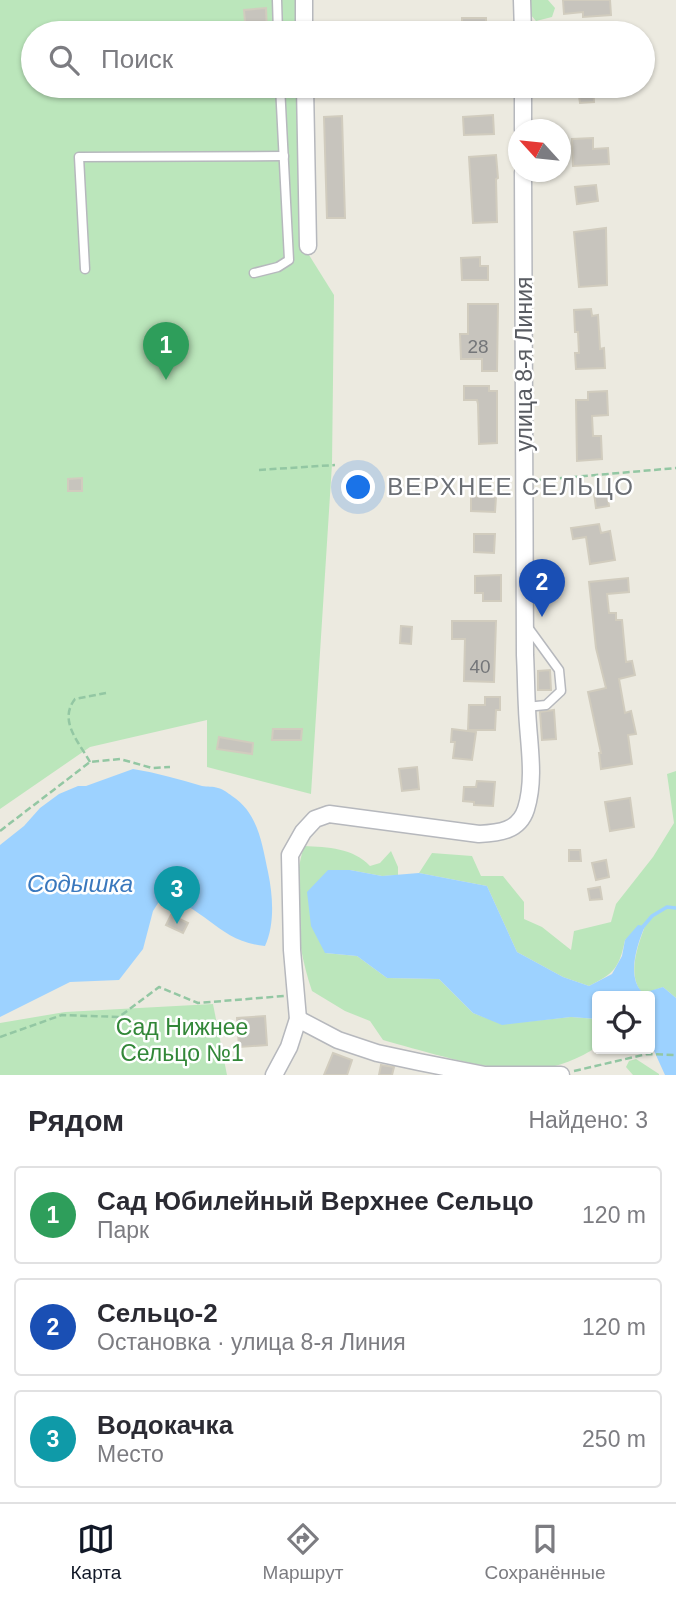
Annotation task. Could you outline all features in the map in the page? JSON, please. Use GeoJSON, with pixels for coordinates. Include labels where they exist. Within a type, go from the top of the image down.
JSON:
{"type":"FeatureCollection","features":[{"type":"Feature","properties":{"kind":"street"},"geometry":{"type":"LineString","coordinates":[[304,0],[304,21]]}},
{"type":"Feature","properties":{"kind":"street"},"geometry":{"type":"LineString","coordinates":[[523,0],[523,21]]}},
{"type":"Feature","properties":{"kind":"street"},"geometry":{"type":"LineString","coordinates":[[305,98],[308,246]]}},
{"type":"Feature","properties":{"kind":"street"},"geometry":{"type":"LineString","coordinates":[[523,98],[523,119]]}},
{"type":"Feature","properties":{"kind":"street","name":"улица 8-я Линия"},"geometry":{"type":"LineString","coordinates":[[296,995],[290,855],[303,832],[316,819],[330,814],[479,834],[513,828],[522,819],[526,808],[530,786],[530,760],[525,624],[523,182]]}},
{"type":"Feature","properties":{"kind":"street"},"geometry":{"type":"LineString","coordinates":[[274,1075],[289,1048],[298,1018],[296,995]]}},
{"type":"Feature","properties":{"kind":"street"},"geometry":{"type":"LineString","coordinates":[[298,1018],[338,1040],[377,1053],[419,1062],[485,1075],[561,1074]]}},
{"type":"Feature","properties":{"kind":"lane"},"geometry":{"type":"LineString","coordinates":[[277,0],[278,21]]}},
{"type":"Feature","properties":{"kind":"lane"},"geometry":{"type":"LineString","coordinates":[[254,273],[278,267],[289,260],[281,98]]}},
{"type":"Feature","properties":{"kind":"lane"},"geometry":{"type":"LineString","coordinates":[[85,269],[79,157],[284,156]]}},
{"type":"Feature","properties":{"kind":"lane"},"geometry":{"type":"LineString","coordinates":[[525,624],[559,670],[561,691],[545,705],[526,707]]}},
{"type":"Feature","properties":{"kind":"path"},"geometry":{"type":"LineString","coordinates":[[259,470],[335,464]]}},
{"type":"Feature","properties":{"kind":"path"},"geometry":{"type":"LineString","coordinates":[[525,481],[676,468]]}},
{"type":"Feature","properties":{"kind":"path"},"geometry":{"type":"LineString","coordinates":[[90,762],[70,728],[67,717],[69,708],[75,699],[106,693]]}},
{"type":"Feature","properties":{"kind":"path"},"geometry":{"type":"LineString","coordinates":[[0,831],[90,762],[120,759],[152,768],[170,767]]}},
{"type":"Feature","properties":{"kind":"path"},"geometry":{"type":"LineString","coordinates":[[0,1037],[62,1015],[119,1017],[159,987],[198,1003],[296,995]]}},
{"type":"Feature","properties":{"kind":"path"},"geometry":{"type":"LineString","coordinates":[[561,1074],[648,1054],[676,1055]]}},
{"type":"Feature","properties":{"kind":"green space"},"geometry":{"type":"Polygon","coordinates":[[[0,0],[300,0],[301,21],[21,21],[21,98],[302,98],[304,247],[334,295],[332,464],[311,794],[207,767],[207,720],[90,747],[0,809],[0,0]]]}},
{"type":"Feature","properties":{"kind":"green space"},"geometry":{"type":"Polygon","coordinates":[[[529,0],[548,0],[555,8],[552,17],[536,21],[530,14],[529,0]]]}},
{"type":"Feature","properties":{"kind":"green space"},"geometry":{"type":"Polygon","coordinates":[[[676,771],[676,998],[663,987],[641,991],[638,987],[635,960],[645,926],[625,940],[614,969],[589,986],[563,977],[517,952],[487,886],[419,873],[432,853],[472,856],[481,876],[503,876],[524,902],[524,919],[542,927],[571,950],[574,931],[611,922],[616,904],[653,857],[674,823],[667,774],[676,771]]]}},
{"type":"Feature","properties":{"kind":"green space"},"geometry":{"type":"Polygon","coordinates":[[[304,846],[348,852],[370,866],[380,863],[391,851],[398,867],[398,875],[382,876],[350,870],[325,953],[357,956],[387,978],[439,979],[473,1013],[502,1024],[571,1017],[592,1019],[592,1050],[576,1059],[545,1068],[519,1069],[480,1065],[383,1040],[370,1021],[345,1011],[312,991],[302,956],[297,918],[300,863],[304,846]]]}},
{"type":"Feature","properties":{"kind":"green space","name":"Сад Нижнее Сельцо №1"},"geometry":{"type":"Polygon","coordinates":[[[213,1004],[227,1075],[0,1075],[0,1023],[65,1012],[213,1004]]]}},
{"type":"Feature","properties":{"kind":"green space"},"geometry":{"type":"Polygon","coordinates":[[[636,1059],[659,1075],[633,1075],[626,1067],[629,1061],[636,1059]]]}},
{"type":"Feature","properties":{"kind":"water","name":"Содышка"},"geometry":{"type":"Polygon","coordinates":[[[133,769],[220,789],[248,811],[261,840],[271,891],[272,919],[265,946],[235,938],[190,907],[162,897],[153,911],[143,949],[119,980],[70,982],[0,1017],[0,845],[59,794],[133,769]]]}},
{"type":"Feature","properties":{"kind":"water"},"geometry":{"type":"Polygon","coordinates":[[[328,870],[350,870],[382,876],[419,873],[487,886],[517,952],[563,977],[589,986],[612,974],[622,956],[625,940],[638,925],[645,926],[636,951],[634,970],[642,991],[592,991],[592,1019],[571,1017],[502,1025],[473,1013],[439,979],[387,978],[357,956],[325,953],[311,926],[307,892],[328,870]]]}},
{"type":"Feature","properties":{"kind":"water"},"geometry":{"type":"Polygon","coordinates":[[[663,987],[676,998],[676,1075],[665,1075],[655,1053],[655,991],[650,991],[663,987]]]}},
{"type":"Feature","properties":{"kind":"building"},"geometry":{"type":"Polygon","coordinates":[[[563,0],[610,0],[611,15],[583,17],[583,12],[564,14],[563,0]]]}},
{"type":"Feature","properties":{"kind":"building"},"geometry":{"type":"Polygon","coordinates":[[[266,8],[267,21],[245,21],[244,10],[266,8]]]}},
{"type":"Feature","properties":{"kind":"building"},"geometry":{"type":"Polygon","coordinates":[[[462,18],[486,18],[486,21],[462,21],[462,18]]]}},
{"type":"Feature","properties":{"kind":"building"},"geometry":{"type":"Polygon","coordinates":[[[579,98],[594,98],[594,102],[580,103],[579,98]]]}},
{"type":"Feature","properties":{"kind":"building"},"geometry":{"type":"Polygon","coordinates":[[[493,115],[494,134],[464,135],[463,117],[493,115]]]}},
{"type":"Feature","properties":{"kind":"building"},"geometry":{"type":"Polygon","coordinates":[[[342,116],[345,218],[327,218],[324,117],[342,116]]]}},
{"type":"Feature","properties":{"kind":"building"},"geometry":{"type":"Polygon","coordinates":[[[593,138],[593,149],[608,148],[609,164],[573,166],[572,139],[593,138]]]}},
{"type":"Feature","properties":{"kind":"building"},"geometry":{"type":"Polygon","coordinates":[[[496,155],[497,222],[473,223],[469,157],[496,155]]]}},
{"type":"Feature","properties":{"kind":"building"},"geometry":{"type":"Polygon","coordinates":[[[596,185],[598,201],[577,204],[575,187],[596,185]]]}},
{"type":"Feature","properties":{"kind":"building"},"geometry":{"type":"Polygon","coordinates":[[[606,228],[607,285],[579,287],[574,232],[606,228]]]}},
{"type":"Feature","properties":{"kind":"building"},"geometry":{"type":"Polygon","coordinates":[[[480,257],[480,266],[488,266],[488,280],[462,280],[461,258],[480,257]]]}},
{"type":"Feature","properties":{"kind":"building"},"geometry":{"type":"Polygon","coordinates":[[[468,304],[498,304],[497,371],[482,371],[482,359],[461,359],[460,334],[468,334],[468,304]]]}},
{"type":"Feature","properties":{"kind":"building"},"geometry":{"type":"Polygon","coordinates":[[[591,309],[592,316],[598,315],[600,349],[604,348],[605,368],[576,369],[575,353],[579,353],[574,310],[591,309]]]}},
{"type":"Feature","properties":{"kind":"building"},"geometry":{"type":"Polygon","coordinates":[[[464,386],[489,386],[489,391],[497,391],[497,443],[479,444],[477,400],[464,400],[464,386]]]}},
{"type":"Feature","properties":{"kind":"building"},"geometry":{"type":"Polygon","coordinates":[[[607,391],[608,415],[592,416],[593,436],[601,436],[602,459],[577,461],[576,400],[588,400],[588,392],[607,391]]]}},
{"type":"Feature","properties":{"kind":"building"},"geometry":{"type":"Polygon","coordinates":[[[82,478],[82,491],[68,491],[68,479],[82,478]]]}},
{"type":"Feature","properties":{"kind":"building"},"geometry":{"type":"Polygon","coordinates":[[[607,491],[609,506],[596,508],[594,493],[607,491]]]}},
{"type":"Feature","properties":{"kind":"building"},"geometry":{"type":"Polygon","coordinates":[[[471,496],[496,497],[495,512],[471,511],[471,496]]]}},
{"type":"Feature","properties":{"kind":"building"},"geometry":{"type":"Polygon","coordinates":[[[599,524],[601,533],[610,531],[615,560],[590,564],[586,537],[573,539],[571,528],[599,524]]]}},
{"type":"Feature","properties":{"kind":"building"},"geometry":{"type":"Polygon","coordinates":[[[474,534],[495,534],[494,553],[474,552],[474,534]]]}},
{"type":"Feature","properties":{"kind":"building"},"geometry":{"type":"Polygon","coordinates":[[[501,575],[501,601],[483,601],[483,593],[475,593],[475,576],[501,575]]]}},
{"type":"Feature","properties":{"kind":"building"},"geometry":{"type":"Polygon","coordinates":[[[628,578],[629,592],[607,594],[609,613],[616,613],[616,620],[622,620],[626,662],[632,661],[635,675],[619,679],[625,713],[631,711],[636,734],[628,735],[632,764],[601,769],[601,753],[588,692],[606,688],[596,648],[589,582],[628,578]]]}},
{"type":"Feature","properties":{"kind":"building"},"geometry":{"type":"Polygon","coordinates":[[[452,621],[496,621],[494,682],[464,681],[465,639],[452,639],[452,621]]]}},
{"type":"Feature","properties":{"kind":"building"},"geometry":{"type":"Polygon","coordinates":[[[401,626],[412,627],[411,644],[400,643],[401,626]]]}},
{"type":"Feature","properties":{"kind":"building"},"geometry":{"type":"Polygon","coordinates":[[[550,670],[551,690],[538,690],[538,671],[550,670]]]}},
{"type":"Feature","properties":{"kind":"building"},"geometry":{"type":"Polygon","coordinates":[[[485,697],[500,697],[495,730],[468,730],[469,705],[485,705],[485,697]]]}},
{"type":"Feature","properties":{"kind":"building"},"geometry":{"type":"Polygon","coordinates":[[[554,710],[556,739],[542,740],[540,712],[554,710]]]}},
{"type":"Feature","properties":{"kind":"building"},"geometry":{"type":"Polygon","coordinates":[[[273,729],[302,729],[301,740],[272,740],[273,729]]]}},
{"type":"Feature","properties":{"kind":"building"},"geometry":{"type":"Polygon","coordinates":[[[452,729],[476,732],[472,760],[453,758],[455,742],[451,742],[452,729]]]}},
{"type":"Feature","properties":{"kind":"building"},"geometry":{"type":"Polygon","coordinates":[[[219,737],[253,743],[252,754],[217,749],[219,737]]]}},
{"type":"Feature","properties":{"kind":"building"},"geometry":{"type":"Polygon","coordinates":[[[417,767],[419,789],[402,791],[399,769],[417,767]]]}},
{"type":"Feature","properties":{"kind":"building"},"geometry":{"type":"Polygon","coordinates":[[[477,781],[495,782],[493,806],[474,805],[474,802],[463,801],[464,787],[476,787],[477,781]]]}},
{"type":"Feature","properties":{"kind":"building"},"geometry":{"type":"Polygon","coordinates":[[[630,798],[634,827],[610,831],[605,802],[630,798]]]}},
{"type":"Feature","properties":{"kind":"building"},"geometry":{"type":"Polygon","coordinates":[[[569,850],[580,850],[581,861],[569,861],[569,850]]]}},
{"type":"Feature","properties":{"kind":"building"},"geometry":{"type":"Polygon","coordinates":[[[606,860],[609,877],[596,880],[592,863],[606,860]]]}},
{"type":"Feature","properties":{"kind":"building"},"geometry":{"type":"Polygon","coordinates":[[[600,887],[602,899],[590,900],[588,889],[600,887]]]}},
{"type":"Feature","properties":{"kind":"building"},"geometry":{"type":"Polygon","coordinates":[[[171,915],[188,923],[183,933],[166,925],[171,915]]]}},
{"type":"Feature","properties":{"kind":"building"},"geometry":{"type":"Polygon","coordinates":[[[265,1016],[267,1045],[239,1047],[237,1018],[265,1016]]]}},
{"type":"Feature","properties":{"kind":"building"},"geometry":{"type":"Polygon","coordinates":[[[333,1053],[352,1060],[347,1075],[324,1075],[333,1053]]]}},
{"type":"Feature","properties":{"kind":"building"},"geometry":{"type":"Polygon","coordinates":[[[381,1065],[394,1067],[392,1075],[379,1075],[381,1065]]]}},
{"type":"Feature","properties":{"kind":"waterway"},"geometry":{"type":"LineString","coordinates":[[641,929],[652,916],[667,907],[676,908]]}},
{"type":"Feature","properties":{"kind":"place","name":"Сад Юбилейный Верхнее Сельцо"},"geometry":{"type":"Point","coordinates":[166,380]}},
{"type":"Feature","properties":{"kind":"place","name":"Сельцо-2"},"geometry":{"type":"Point","coordinates":[542,617]}},
{"type":"Feature","properties":{"kind":"place","name":"Водокачка"},"geometry":{"type":"Point","coordinates":[177,924]}},
{"type":"Feature","properties":{"kind":"district","name":"ВЕРХНЕЕ СЕЛЬЦО"},"geometry":{"type":"Point","coordinates":[511,486]}}]}
